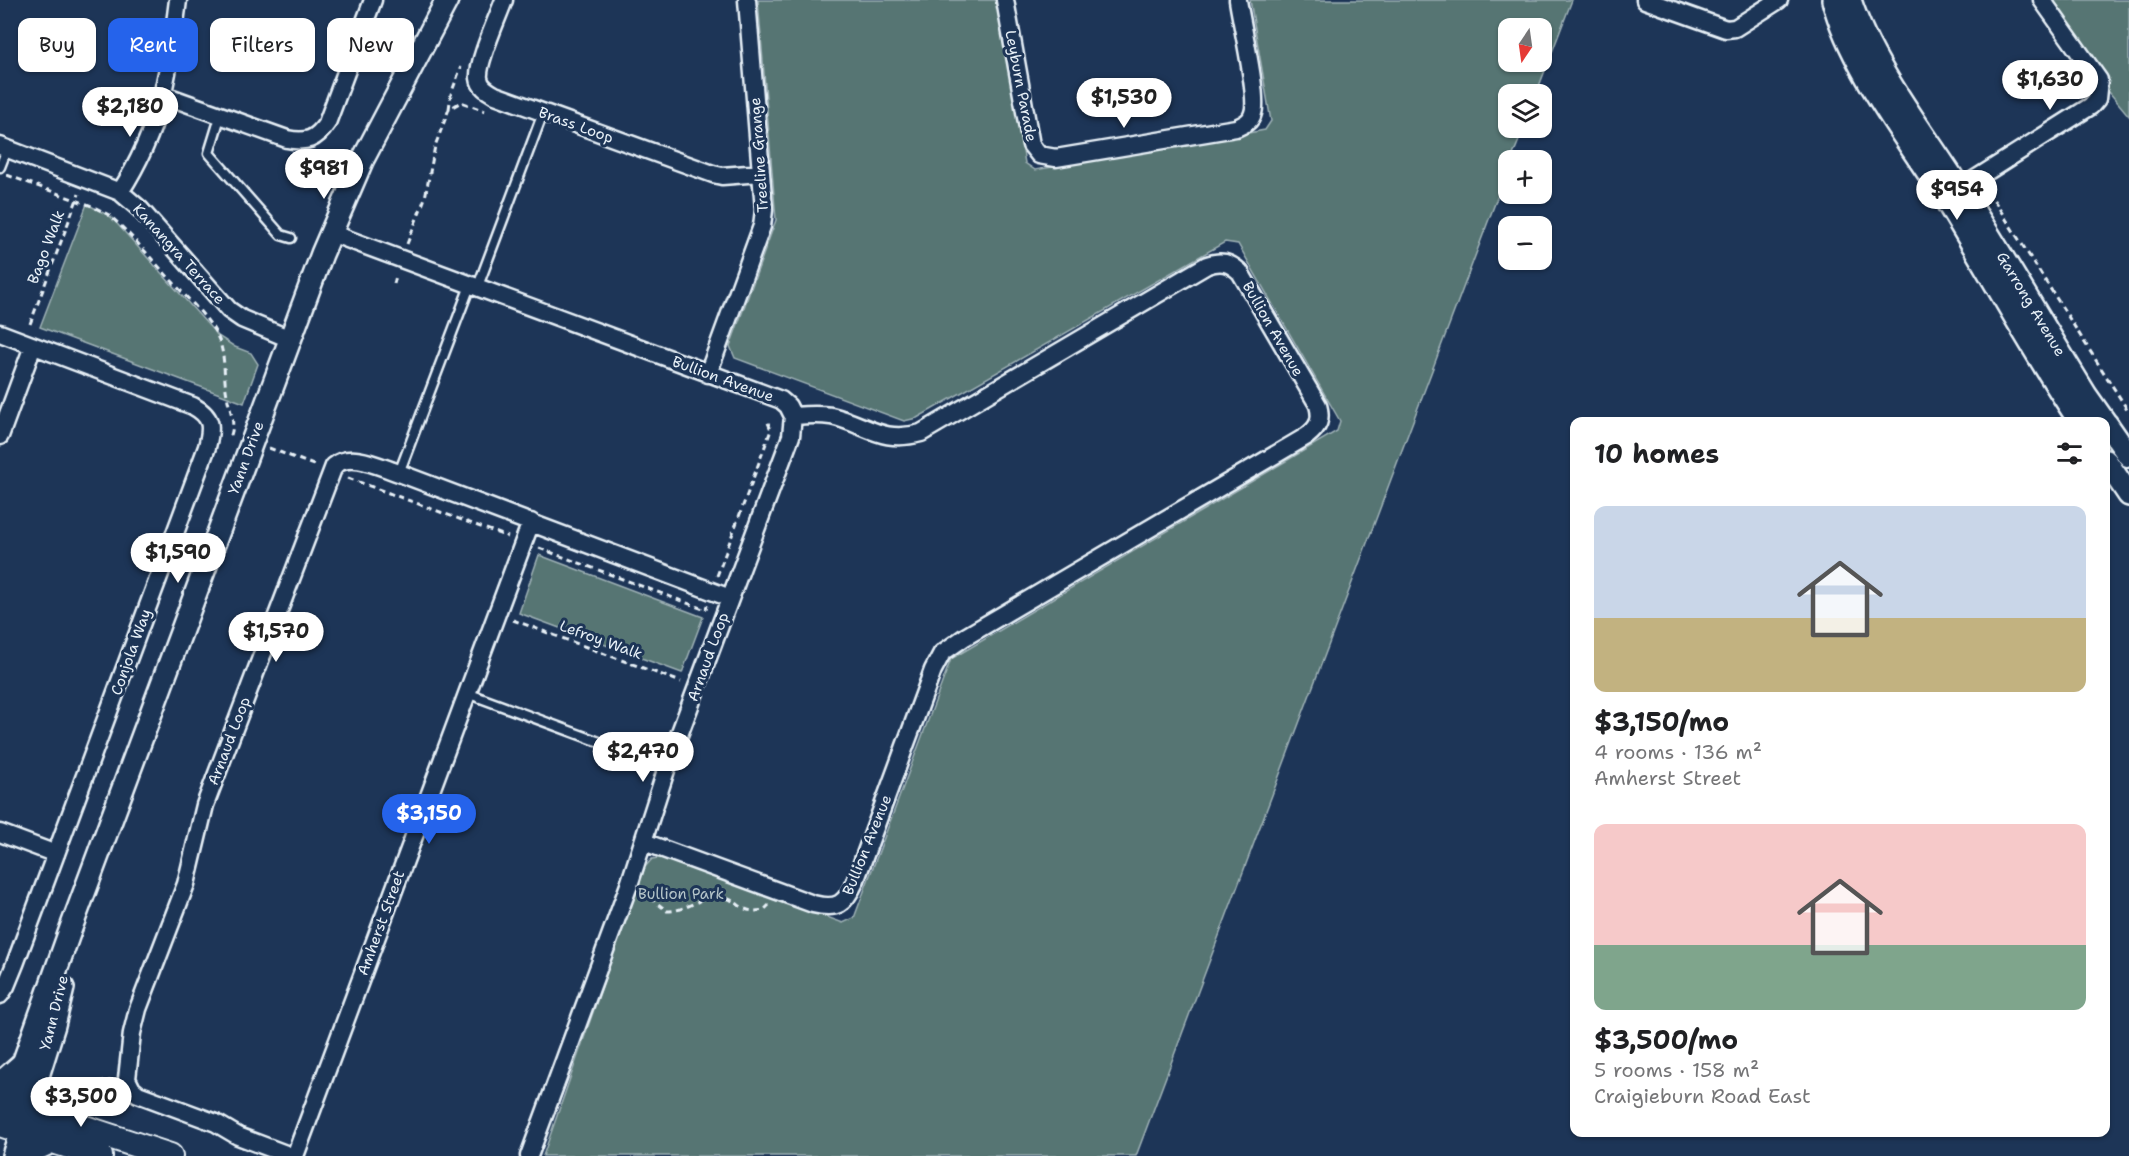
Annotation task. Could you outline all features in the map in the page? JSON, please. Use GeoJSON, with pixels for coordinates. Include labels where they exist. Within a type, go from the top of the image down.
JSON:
{"type":"FeatureCollection","features":[{"type":"Feature","properties":{"kind":"main road"},"geometry":{"type":"LineString","coordinates":[[100,1156],[55,1127],[43,1106],[30,1069],[7,1079],[7,1113],[55,1127],[170,1156]]}},
{"type":"Feature","properties":{"kind":"main road"},"geometry":{"type":"LineString","coordinates":[[19,1156],[40,1144],[55,1127]]}},
{"type":"Feature","properties":{"kind":"street"},"geometry":{"type":"LineString","coordinates":[[120,192],[140,158],[164,95],[178,0]]}},
{"type":"Feature","properties":{"kind":"street"},"geometry":{"type":"LineString","coordinates":[[164,95],[298,141],[310,141],[320,134],[327,123],[373,0]]}},
{"type":"Feature","properties":{"kind":"street","name":"Yann Drive"},"geometry":{"type":"LineString","coordinates":[[13,1156],[7,1113],[30,1069],[71,928],[251,442],[331,233],[362,161],[447,0]]}},
{"type":"Feature","properties":{"kind":"street","name":"Brass Loop"},"geometry":{"type":"LineString","coordinates":[[504,0],[482,60],[479,79],[485,90],[713,174],[722,176],[761,173]]}},
{"type":"Feature","properties":{"kind":"street","name":"Treeline Grange"},"geometry":{"type":"LineString","coordinates":[[708,374],[762,226],[764,210],[747,0]]}},
{"type":"Feature","properties":{"kind":"street","name":"Leyburn Parade"},"geometry":{"type":"LineString","coordinates":[[1005,0],[1031,146],[1040,155],[1056,158],[1236,128],[1251,119],[1255,102],[1238,0]]}},
{"type":"Feature","properties":{"kind":"street"},"geometry":{"type":"LineString","coordinates":[[1645,0],[1726,29],[1735,28],[1779,0]]}},
{"type":"Feature","properties":{"kind":"street","name":"Garrong Avenue"},"geometry":{"type":"LineString","coordinates":[[1833,0],[1843,30],[1856,57],[1952,194],[2101,417]]}},
{"type":"Feature","properties":{"kind":"street","name":"Garrong Avenue"},"geometry":{"type":"LineString","coordinates":[[1850,0],[1861,28],[1888,78],[2077,417]]}},
{"type":"Feature","properties":{"kind":"street"},"geometry":{"type":"LineString","coordinates":[[1952,194],[2091,106],[2097,99],[2099,80],[2042,0]]}},
{"type":"Feature","properties":{"kind":"street","name":"Kanangra Terrace"},"geometry":{"type":"LineString","coordinates":[[4,147],[120,192],[140,209],[229,310],[242,319],[290,339]]}},
{"type":"Feature","properties":{"kind":"street","name":"Bullion Avenue"},"geometry":{"type":"LineString","coordinates":[[331,233],[781,400],[788,406],[793,416],[832,417],[892,437],[907,437],[921,433],[1207,265],[1217,261],[1226,262],[1240,272],[1318,405],[1320,414],[1315,429],[1307,436],[942,653],[933,670],[848,896],[842,904],[823,907],[644,842]]}},
{"type":"Feature","properties":{"kind":"street","name":"Conjola Way"},"geometry":{"type":"LineString","coordinates":[[0,333],[194,406],[203,411],[210,421],[211,432],[15,964],[0,995]]}},
{"type":"Feature","properties":{"kind":"street"},"geometry":{"type":"LineString","coordinates":[[0,436],[33,346]]}},
{"type":"Feature","properties":{"kind":"street","name":"Arnaud Loop"},"geometry":{"type":"LineString","coordinates":[[529,1156],[629,885],[644,842],[649,817],[667,767],[791,436],[793,416]]}},
{"type":"Feature","properties":{"kind":"street","name":"Garrong Avenue"},"geometry":{"type":"LineString","coordinates":[[2110,429],[2129,456]]}},
{"type":"Feature","properties":{"kind":"street","name":"Arnaud Loop"},"geometry":{"type":"LineString","coordinates":[[128,1079],[135,1019],[186,884],[205,805],[330,471],[340,460],[350,459],[399,473],[730,598]]}},
{"type":"Feature","properties":{"kind":"street"},"geometry":{"type":"LineString","coordinates":[[2110,467],[2129,495]]}},
{"type":"Feature","properties":{"kind":"street","name":"Amherst Street"},"geometry":{"type":"LineString","coordinates":[[293,1156],[531,522]]}},
{"type":"Feature","properties":{"kind":"street"},"geometry":{"type":"LineString","coordinates":[[0,833],[56,854]]}},
{"type":"Feature","properties":{"kind":"street"},"geometry":{"type":"LineString","coordinates":[[128,1079],[132,1089],[138,1094],[216,1123],[238,1136],[293,1156]]}},
{"type":"Feature","properties":{"kind":"lane"},"geometry":{"type":"LineString","coordinates":[[399,473],[543,112]]}},
{"type":"Feature","properties":{"kind":"lane"},"geometry":{"type":"LineString","coordinates":[[221,114],[208,153],[281,235],[291,238]]}},
{"type":"Feature","properties":{"kind":"lane"},"geometry":{"type":"LineString","coordinates":[[0,170],[4,147]]}},
{"type":"Feature","properties":{"kind":"lane"},"geometry":{"type":"LineString","coordinates":[[467,693],[667,767]]}},
{"type":"Feature","properties":{"kind":"path"},"geometry":{"type":"LineString","coordinates":[[402,259],[424,198],[435,146],[449,109],[461,102],[485,111]]}},
{"type":"Feature","properties":{"kind":"path"},"geometry":{"type":"LineString","coordinates":[[0,170],[109,215],[121,225],[211,326],[222,352],[225,389],[234,427],[231,435],[706,610],[771,430],[767,420]]}},
{"type":"Feature","properties":{"kind":"path"},"geometry":{"type":"LineString","coordinates":[[1979,177],[2129,412]]}},
{"type":"Feature","properties":{"kind":"path","name":"Bago Walk"},"geometry":{"type":"LineString","coordinates":[[30,324],[85,178]]}},
{"type":"Feature","properties":{"kind":"path","name":"Lefroy Walk"},"geometry":{"type":"LineString","coordinates":[[496,614],[697,688]]}},
{"type":"Feature","properties":{"kind":"path"},"geometry":{"type":"LineString","coordinates":[[629,885],[648,893],[668,910],[682,909],[701,898],[720,897],[729,899],[747,911],[755,912],[764,910],[775,889]]}},
{"type":"Feature","properties":{"kind":"path"},"geometry":{"type":"LineString","coordinates":[[55,1127],[66,1101],[78,1082],[128,1079]]}},
{"type":"Feature","properties":{"kind":"green space","name":"Bullion Park"},"geometry":{"type":"Polygon","coordinates":[[[758,0],[998,0],[1025,163],[1035,170],[1265,130],[1271,121],[1250,0],[1572,0],[1552,52],[1552,18],[1498,18],[1498,72],[1544,72],[1540,84],[1498,84],[1498,138],[1520,138],[1515,150],[1498,150],[1498,195],[1136,1156],[543,1156],[630,906],[645,867],[652,859],[664,857],[843,923],[854,918],[951,659],[1337,431],[1340,421],[1238,244],[1225,242],[917,418],[904,421],[735,358],[730,346],[776,220],[758,0]]]}},
{"type":"Feature","properties":{"kind":"green space"},"geometry":{"type":"Polygon","coordinates":[[[2042,0],[2129,0],[2129,116],[2099,80],[2042,0]]]}},
{"type":"Feature","properties":{"kind":"green space"},"geometry":{"type":"Polygon","coordinates":[[[87,204],[111,217],[218,336],[235,347],[251,353],[258,364],[244,403],[40,327],[87,204]]]}},
{"type":"Feature","properties":{"kind":"green space"},"geometry":{"type":"Polygon","coordinates":[[[539,555],[703,617],[682,673],[519,613],[539,555]]]}}]}
